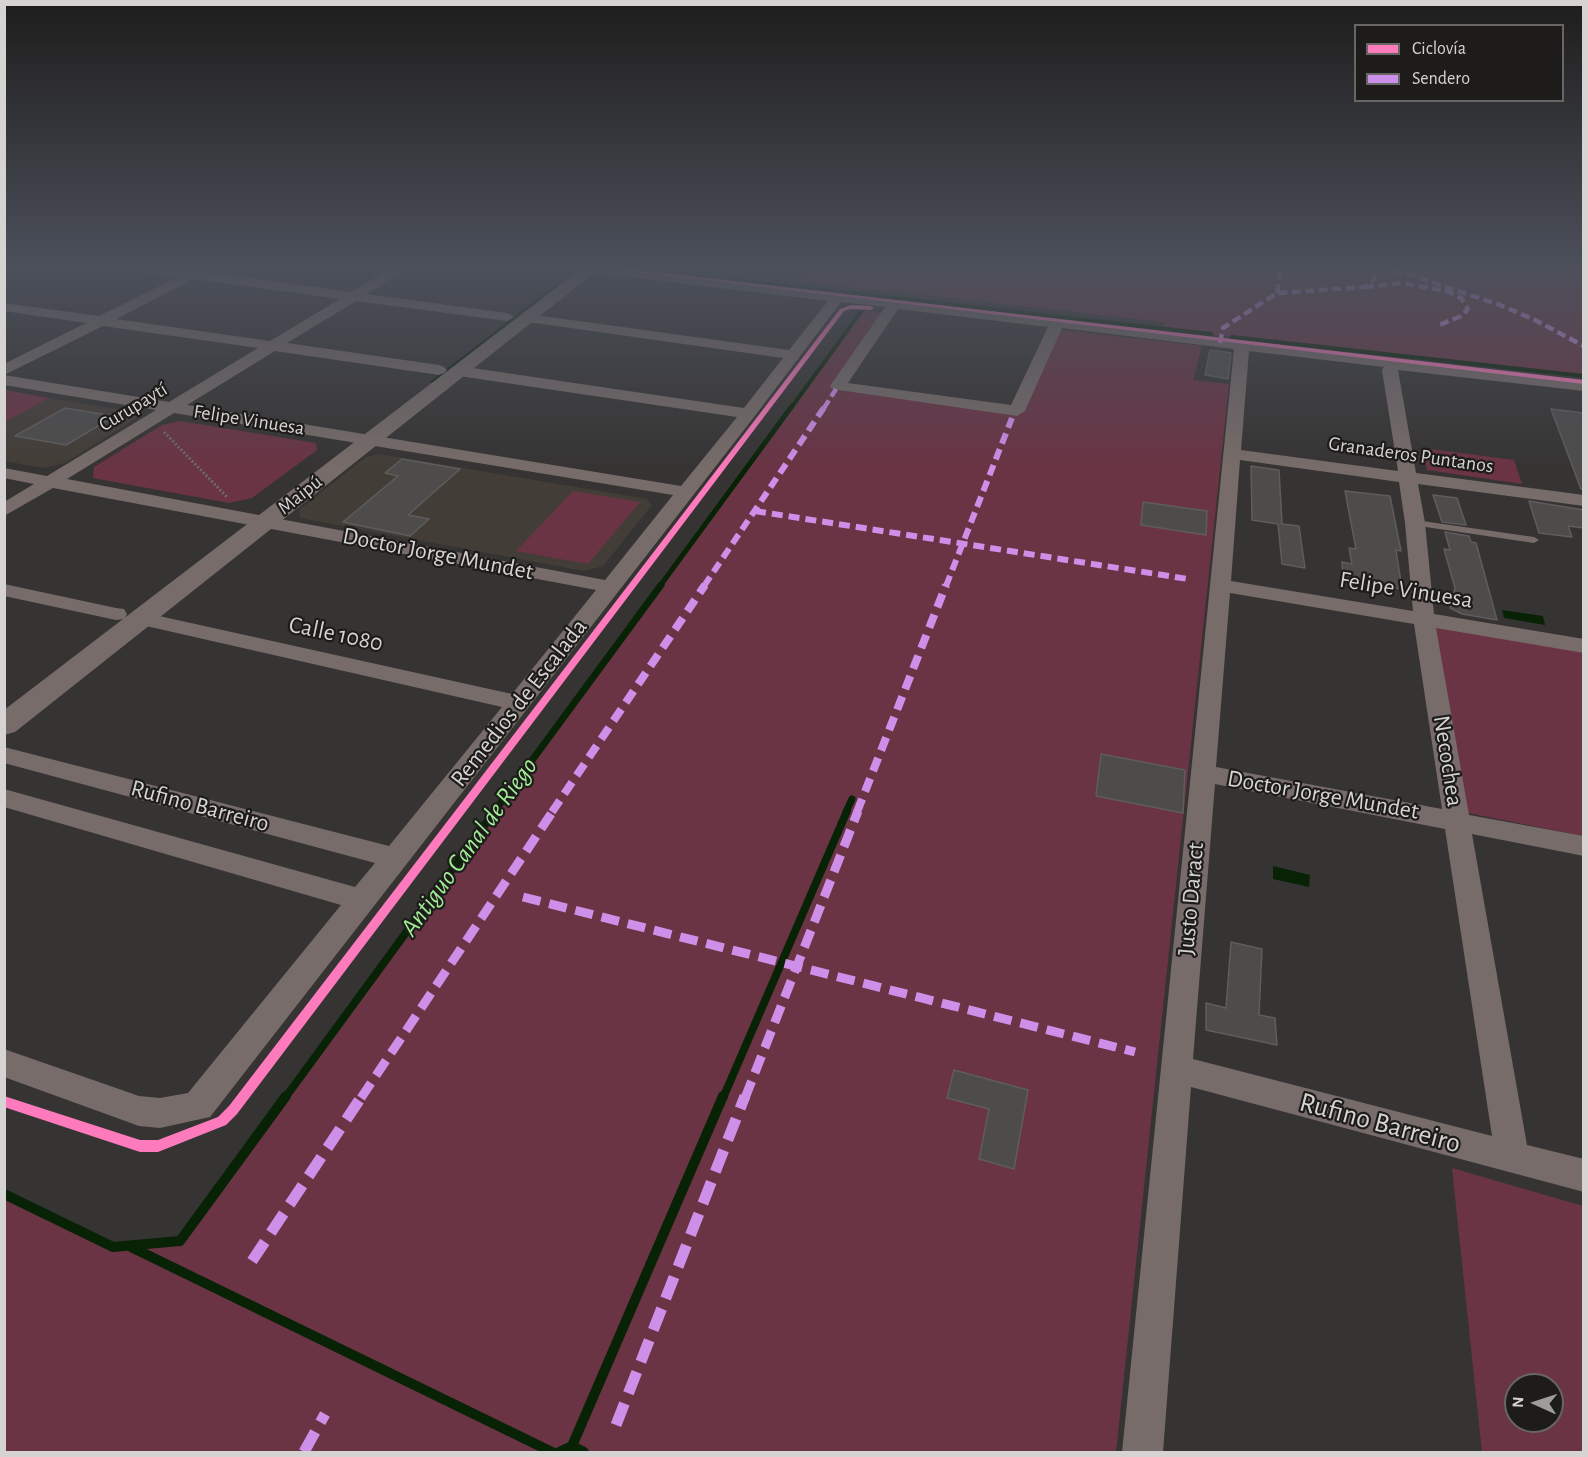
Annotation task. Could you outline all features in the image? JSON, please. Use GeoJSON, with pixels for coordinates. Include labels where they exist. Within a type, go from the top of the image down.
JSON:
{"type":"FeatureCollection","features":[{"type":"Feature","properties":{"kind":"street"},"geometry":{"type":"LineString","coordinates":[[4,370],[78,333]]}},
{"type":"Feature","properties":{"kind":"street"},"geometry":{"type":"LineString","coordinates":[[185,333],[748,414]]}},
{"type":"Feature","properties":{"kind":"street","name":"Curupaytí"},"geometry":{"type":"LineString","coordinates":[[4,510],[295,333]]}},
{"type":"Feature","properties":{"kind":"street","name":"Maipú"},"geometry":{"type":"LineString","coordinates":[[4,725],[248,514],[361,439],[449,370],[489,333]]}},
{"type":"Feature","properties":{"kind":"street","name":"Maipú"},"geometry":{"type":"LineString","coordinates":[[449,370],[505,333]]}},
{"type":"Feature","properties":{"kind":"street"},"geometry":{"type":"LineString","coordinates":[[636,333],[794,355]]}},
{"type":"Feature","properties":{"kind":"street","name":"Remedios de Escalada"},"geometry":{"type":"LineString","coordinates":[[4,1063],[139,1111],[160,1113],[198,1107],[811,333]]}},
{"type":"Feature","properties":{"kind":"street"},"geometry":{"type":"LineString","coordinates":[[874,333],[838,386],[1017,411],[1052,333]]}},
{"type":"Feature","properties":{"kind":"street"},"geometry":{"type":"LineString","coordinates":[[1141,333],[1584,386]]}},
{"type":"Feature","properties":{"kind":"street","name":"Justo Daract"},"geometry":{"type":"LineString","coordinates":[[1142,1452],[1242,345]]}},
{"type":"Feature","properties":{"kind":"street","name":"Necochea"},"geometry":{"type":"LineString","coordinates":[[1392,364],[1390,370],[1415,523],[1424,619],[1512,1157]]}},
{"type":"Feature","properties":{"kind":"street","name":"Felipe Vinuesa"},"geometry":{"type":"LineString","coordinates":[[4,380],[686,492]]}},
{"type":"Feature","properties":{"kind":"street","name":"Granaderos Puntanos"},"geometry":{"type":"LineString","coordinates":[[1232,454],[1584,501]]}},
{"type":"Feature","properties":{"kind":"street","name":"Doctor Jorge Mundet"},"geometry":{"type":"LineString","coordinates":[[4,473],[248,514],[611,587]]}},
{"type":"Feature","properties":{"kind":"street","name":"Felipe Vinuesa"},"geometry":{"type":"LineString","coordinates":[[1220,585],[1584,646]]}},
{"type":"Feature","properties":{"kind":"street","name":"Calle 1080"},"geometry":{"type":"LineString","coordinates":[[4,590],[519,703]]}},
{"type":"Feature","properties":{"kind":"street","name":"Maipú"},"geometry":{"type":"LineString","coordinates":[[4,699],[129,616]]}},
{"type":"Feature","properties":{"kind":"street","name":"Rufino Barreiro"},"geometry":{"type":"LineString","coordinates":[[4,755],[396,858]]}},
{"type":"Feature","properties":{"kind":"street","name":"Doctor Jorge Mundet"},"geometry":{"type":"LineString","coordinates":[[1203,773],[1458,820],[1584,846]]}},
{"type":"Feature","properties":{"kind":"street","name":"Rufino Barreiro"},"geometry":{"type":"LineString","coordinates":[[4,798],[363,900]]}},
{"type":"Feature","properties":{"kind":"street","name":"Rufino Barreiro"},"geometry":{"type":"LineString","coordinates":[[1176,1069],[1584,1176]]}},
{"type":"Feature","properties":{"kind":"lane"},"geometry":{"type":"LineString","coordinates":[[1415,523],[1534,540]]}},
{"type":"Feature","properties":{"kind":"path"},"geometry":{"type":"LineString","coordinates":[[159,427],[248,514]]}},
{"type":"Feature","properties":{"kind":"shaded area"},"geometry":{"type":"Polygon","coordinates":[[[845,333],[875,333],[839,386],[1017,411],[1052,333],[1089,333],[1202,346],[1193,380],[1229,384],[1116,1452],[5,1452],[4,1194],[113,1247],[180,1241],[675,569],[845,333]]]}},
{"type":"Feature","properties":{"kind":"shaded area"},"geometry":{"type":"Polygon","coordinates":[[[1198,333],[1583,333],[1583,376],[1198,333]]]}},
{"type":"Feature","properties":{"kind":"shaded area"},"geometry":{"type":"Polygon","coordinates":[[[5,390],[49,398],[5,422],[5,390]]]}},
{"type":"Feature","properties":{"kind":"shaded area"},"geometry":{"type":"Polygon","coordinates":[[[49,398],[135,412],[138,417],[65,463],[43,468],[5,461],[4,422],[49,398]]]}},
{"type":"Feature","properties":{"kind":"shaded area"},"geometry":{"type":"Polygon","coordinates":[[[180,421],[316,443],[317,450],[252,498],[229,503],[93,478],[94,467],[162,425],[180,421]]]}},
{"type":"Feature","properties":{"kind":"shaded area"},"geometry":{"type":"Polygon","coordinates":[[[1423,448],[1514,460],[1522,484],[1427,470],[1423,448]]]}},
{"type":"Feature","properties":{"kind":"shaded area"},"geometry":{"type":"Polygon","coordinates":[[[380,454],[647,499],[652,505],[603,566],[584,571],[300,518],[299,510],[366,457],[380,454]]]}},
{"type":"Feature","properties":{"kind":"shaded area"},"geometry":{"type":"Polygon","coordinates":[[[573,491],[640,502],[588,564],[516,551],[573,491]]]}},
{"type":"Feature","properties":{"kind":"shaded area"},"geometry":{"type":"Polygon","coordinates":[[[1502,610],[1543,616],[1545,625],[1504,618],[1502,610]]]}},
{"type":"Feature","properties":{"kind":"shaded area"},"geometry":{"type":"Polygon","coordinates":[[[1434,624],[1583,650],[1583,836],[1468,813],[1434,624]]]}},
{"type":"Feature","properties":{"kind":"shaded area"},"geometry":{"type":"Polygon","coordinates":[[[1273,866],[1310,875],[1309,887],[1273,879],[1273,866]]]}},
{"type":"Feature","properties":{"kind":"shaded area"},"geometry":{"type":"Polygon","coordinates":[[[1452,1168],[1583,1206],[1583,1452],[1482,1452],[1452,1168]]]}},
{"type":"Feature","properties":{"kind":"building"},"geometry":{"type":"Polygon","coordinates":[[[1210,350],[1231,353],[1228,379],[1205,375],[1210,350]]]}},
{"type":"Feature","properties":{"kind":"building"},"geometry":{"type":"Polygon","coordinates":[[[65,408],[115,416],[66,445],[15,436],[65,408]]]}},
{"type":"Feature","properties":{"kind":"building"},"geometry":{"type":"Polygon","coordinates":[[[1551,409],[1584,413],[1584,489],[1581,489],[1551,409]]]}},
{"type":"Feature","properties":{"kind":"building"},"geometry":{"type":"Polygon","coordinates":[[[402,459],[460,469],[408,515],[429,519],[410,536],[343,522],[398,476],[385,473],[402,459]]]}},
{"type":"Feature","properties":{"kind":"building"},"geometry":{"type":"Polygon","coordinates":[[[1251,466],[1279,470],[1282,524],[1299,526],[1305,568],[1282,564],[1278,524],[1252,520],[1251,466]]]}},
{"type":"Feature","properties":{"kind":"building"},"geometry":{"type":"Polygon","coordinates":[[[1345,491],[1390,496],[1401,551],[1396,550],[1402,589],[1343,580],[1342,562],[1352,564],[1349,548],[1356,549],[1345,491]]]}},
{"type":"Feature","properties":{"kind":"building"},"geometry":{"type":"Polygon","coordinates":[[[1433,495],[1457,498],[1466,525],[1442,522],[1433,495]]]}},
{"type":"Feature","properties":{"kind":"building"},"geometry":{"type":"Polygon","coordinates":[[[1529,501],[1584,510],[1584,528],[1568,526],[1572,537],[1539,533],[1529,501]]]}},
{"type":"Feature","properties":{"kind":"building"},"geometry":{"type":"Polygon","coordinates":[[[1143,502],[1207,511],[1206,535],[1141,525],[1143,502]]]}},
{"type":"Feature","properties":{"kind":"building"},"geometry":{"type":"Polygon","coordinates":[[[1445,532],[1469,536],[1471,542],[1476,543],[1497,620],[1462,614],[1450,608],[1455,588],[1444,549],[1450,550],[1445,532]]]}},
{"type":"Feature","properties":{"kind":"building"},"geometry":{"type":"Polygon","coordinates":[[[1101,754],[1185,770],[1183,813],[1096,796],[1101,754]]]}},
{"type":"Feature","properties":{"kind":"building"},"geometry":{"type":"Polygon","coordinates":[[[1231,942],[1262,949],[1259,1015],[1275,1018],[1277,1045],[1206,1030],[1206,1003],[1226,1008],[1231,942]]]}},
{"type":"Feature","properties":{"kind":"building"},"geometry":{"type":"Polygon","coordinates":[[[954,1070],[1028,1090],[1014,1169],[979,1159],[989,1109],[947,1098],[954,1070]]]}},
{"type":"Feature","properties":{"kind":"waterway"},"geometry":{"type":"LineString","coordinates":[[433,382],[496,333]]}},
{"type":"Feature","properties":{"kind":"waterway","name":"Antiguo Canal de Riego"},"geometry":{"type":"LineString","coordinates":[[791,408],[845,333]]}},
{"type":"Feature","properties":{"kind":"waterway"},"geometry":{"type":"LineString","coordinates":[[1202,333],[1211,334]]}},
{"type":"Feature","properties":{"kind":"waterway"},"geometry":{"type":"LineString","coordinates":[[1232,337],[1584,376]]}},
{"type":"Feature","properties":{"kind":"waterway","name":"Antiguo Canal de Riego"},"geometry":{"type":"LineString","coordinates":[[660,586],[792,406]]}},
{"type":"Feature","properties":{"kind":"waterway","name":"Antiguo Canal de Riego"},"geometry":{"type":"LineString","coordinates":[[494,812],[661,585]]}},
{"type":"Feature","properties":{"kind":"waterway"},"geometry":{"type":"LineString","coordinates":[[846,812],[852,799]]}},
{"type":"Feature","properties":{"kind":"waterway","name":"Antiguo Canal de Riego"},"geometry":{"type":"LineString","coordinates":[[285,1098],[495,811]]}},
{"type":"Feature","properties":{"kind":"waterway"},"geometry":{"type":"LineString","coordinates":[[723,1098],[847,811]]}},
{"type":"Feature","properties":{"kind":"waterway","name":"Antiguo Canal de Riego"},"geometry":{"type":"LineString","coordinates":[[4,1194],[113,1247],[180,1241],[286,1096]]}},
{"type":"Feature","properties":{"kind":"waterway"},"geometry":{"type":"LineString","coordinates":[[572,1446],[723,1096]]}},
{"type":"Feature","properties":{"kind":"waterway"},"geometry":{"type":"LineString","coordinates":[[131,1247],[552,1452]]}},
{"type":"Feature","properties":{"kind":"waterway"},"geometry":{"type":"LineString","coordinates":[[559,1452],[572,1446]]}},
{"type":"Feature","properties":{"kind":"waterway"},"geometry":{"type":"LineString","coordinates":[[572,1446],[584,1452]]}},
{"type":"Feature","properties":{"kind":"marked path"},"geometry":{"type":"LineString","coordinates":[[1220,343],[1222,333]]}},
{"type":"Feature","properties":{"kind":"marked path"},"geometry":{"type":"LineString","coordinates":[[1559,333],[1584,346]]}},
{"type":"Feature","properties":{"kind":"marked path"},"geometry":{"type":"LineString","coordinates":[[252,1261],[838,386]]}},
{"type":"Feature","properties":{"kind":"marked path"},"geometry":{"type":"LineString","coordinates":[[616,1425],[1012,418]]}},
{"type":"Feature","properties":{"kind":"marked path"},"geometry":{"type":"LineString","coordinates":[[755,511],[1188,579]]}},
{"type":"Feature","properties":{"kind":"marked path"},"geometry":{"type":"LineString","coordinates":[[523,897],[1135,1052]]}},
{"type":"Feature","properties":{"kind":"marked path"},"geometry":{"type":"LineString","coordinates":[[304,1452],[325,1414]]}},
{"type":"Feature","properties":{"kind":"cycle path"},"geometry":{"type":"LineString","coordinates":[[4,1101],[140,1146],[158,1146],[222,1121],[233,1110],[824,333]]}},
{"type":"Feature","properties":{"kind":"cycle path"},"geometry":{"type":"LineString","coordinates":[[1166,333],[1584,382]]}}]}
